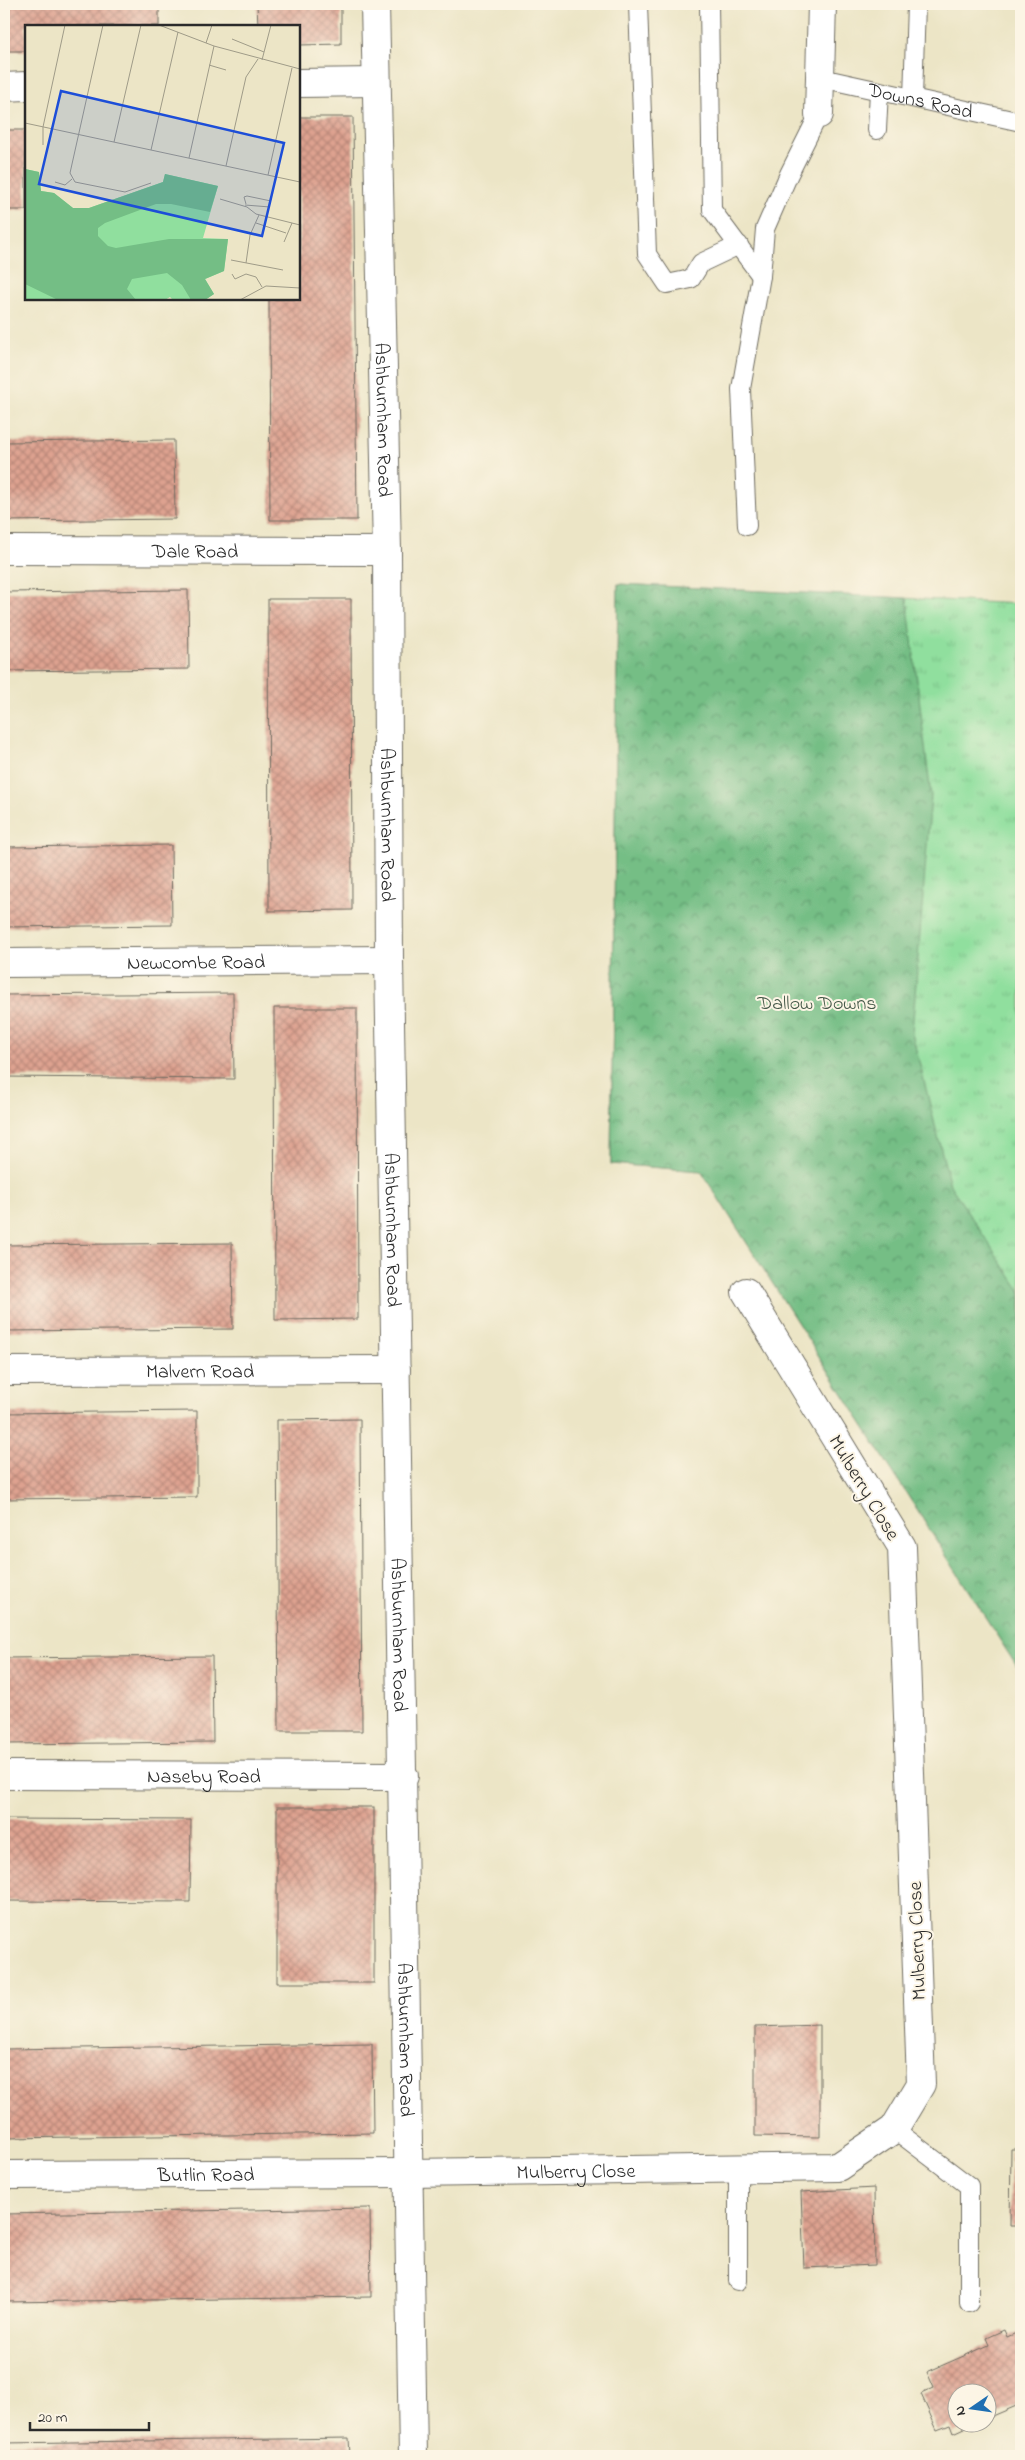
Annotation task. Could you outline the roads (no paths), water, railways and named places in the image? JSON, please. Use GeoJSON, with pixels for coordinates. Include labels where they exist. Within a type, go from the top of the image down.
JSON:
{"type":"FeatureCollection","features":[{"type":"Feature","properties":{"kind":"street","name":"Ashburnham Road"},"geometry":{"type":"LineString","coordinates":[[376,4],[376,82],[387,551],[389,960],[404,1776],[413,2456]]}},
{"type":"Feature","properties":{"kind":"street"},"geometry":{"type":"LineString","coordinates":[[819,114],[822,4]]}},
{"type":"Feature","properties":{"kind":"street"},"geometry":{"type":"LineString","coordinates":[[300,83],[376,82]]}},
{"type":"Feature","properties":{"kind":"street"},"geometry":{"type":"LineString","coordinates":[[4,86],[25,86]]}},
{"type":"Feature","properties":{"kind":"street","name":"Dale Road"},"geometry":{"type":"LineString","coordinates":[[4,550],[387,551]]}},
{"type":"Feature","properties":{"kind":"street","name":"Newcombe Road"},"geometry":{"type":"LineString","coordinates":[[4,963],[389,960]]}},
{"type":"Feature","properties":{"kind":"street","name":"Mulberry Close"},"geometry":{"type":"LineString","coordinates":[[408,2174],[838,2167],[894,2128],[921,2084],[902,1547],[746,1292]]}},
{"type":"Feature","properties":{"kind":"street","name":"Malvern Road"},"geometry":{"type":"LineString","coordinates":[[4,1371],[396,1370]]}},
{"type":"Feature","properties":{"kind":"street","name":"Naseby Road"},"geometry":{"type":"LineString","coordinates":[[4,1775],[404,1776]]}},
{"type":"Feature","properties":{"kind":"street","name":"Butlin Road"},"geometry":{"type":"LineString","coordinates":[[4,2175],[408,2174]]}},
{"type":"Feature","properties":{"kind":"lane"},"geometry":{"type":"LineString","coordinates":[[638,4],[647,254],[667,284],[691,280],[701,263],[739,245]]}},
{"type":"Feature","properties":{"kind":"lane"},"geometry":{"type":"LineString","coordinates":[[709,4],[712,210],[761,276]]}},
{"type":"Feature","properties":{"kind":"lane"},"geometry":{"type":"LineString","coordinates":[[913,98],[916,4]]}},
{"type":"Feature","properties":{"kind":"lane","name":"Downs Road"},"geometry":{"type":"LineString","coordinates":[[821,78],[1021,122]]}},
{"type":"Feature","properties":{"kind":"lane"},"geometry":{"type":"LineString","coordinates":[[877,130],[879,91]]}},
{"type":"Feature","properties":{"kind":"lane"},"geometry":{"type":"LineString","coordinates":[[747,526],[741,389],[761,276],[765,229],[788,174],[819,114]]}},
{"type":"Feature","properties":{"kind":"lane"},"geometry":{"type":"LineString","coordinates":[[894,2128],[969,2186],[969,2303]]}},
{"type":"Feature","properties":{"kind":"lane"},"geometry":{"type":"LineString","coordinates":[[738,2168],[738,2282]]}},
{"type":"Feature","properties":{"kind":"park label","name":"Dallow Downs"},"geometry":{"type":"Point","coordinates":[817,1002]}}]}
